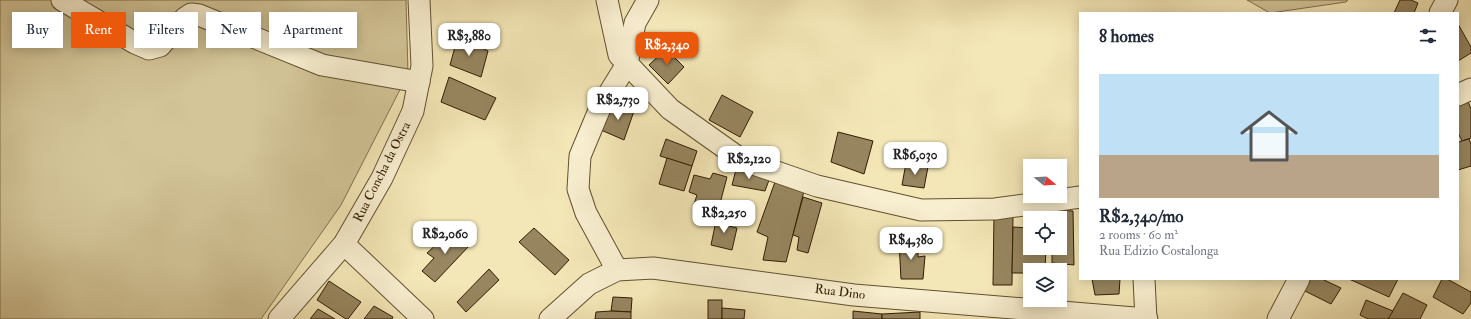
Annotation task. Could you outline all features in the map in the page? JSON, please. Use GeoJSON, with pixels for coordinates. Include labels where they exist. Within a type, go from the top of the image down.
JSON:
{"type":"FeatureCollection","features":[{"type":"Feature","properties":{"kind":"street"},"geometry":{"type":"LineString","coordinates":[[62,0],[135,43],[149,49],[160,46],[184,18],[191,14],[199,15],[322,65],[419,82]]}},
{"type":"Feature","properties":{"kind":"street","name":"Rua Concha da Ostra"},"geometry":{"type":"LineString","coordinates":[[279,319],[344,244],[382,178],[413,111],[422,66],[420,0]]}},
{"type":"Feature","properties":{"kind":"street"},"geometry":{"type":"LineString","coordinates":[[607,0],[619,55],[670,109],[742,160],[817,186],[921,210],[995,210],[1079,197]]}},
{"type":"Feature","properties":{"kind":"street"},"geometry":{"type":"LineString","coordinates":[[617,270],[586,213],[578,189],[580,156],[600,108],[627,64],[635,23],[648,0]]}},
{"type":"Feature","properties":{"kind":"street"},"geometry":{"type":"LineString","coordinates":[[1441,12],[1447,0]]}},
{"type":"Feature","properties":{"kind":"street"},"geometry":{"type":"LineString","coordinates":[[1459,95],[1471,89]]}},
{"type":"Feature","properties":{"kind":"street"},"geometry":{"type":"LineString","coordinates":[[344,244],[423,319]]}},
{"type":"Feature","properties":{"kind":"street","name":"Rua Dino"},"geometry":{"type":"LineString","coordinates":[[550,319],[589,284],[617,270],[653,268],[854,295],[1094,316],[1147,319]]}},
{"type":"Feature","properties":{"kind":"street"},"geometry":{"type":"LineString","coordinates":[[1144,280],[1147,319]]}},
{"type":"Feature","properties":{"kind":"street"},"geometry":{"type":"LineString","coordinates":[[1278,319],[1298,280]]}},
{"type":"Feature","properties":{"kind":"shaded area"},"geometry":{"type":"Polygon","coordinates":[[[0,0],[406,0],[408,74],[341,205],[261,319],[0,319],[0,0]]]}},
{"type":"Feature","properties":{"kind":"shaded area"},"geometry":{"type":"Polygon","coordinates":[[[1247,0],[1348,0],[1346,2],[1268,12],[1247,0]]]}},
{"type":"Feature","properties":{"kind":"building"},"geometry":{"type":"Polygon","coordinates":[[[1400,0],[1411,0],[1418,3],[1414,12],[1394,12],[1400,0]]]}},
{"type":"Feature","properties":{"kind":"building"},"geometry":{"type":"Polygon","coordinates":[[[1459,26],[1471,47],[1471,53],[1459,60],[1459,26]]]}},
{"type":"Feature","properties":{"kind":"building"},"geometry":{"type":"Polygon","coordinates":[[[458,36],[488,51],[481,77],[450,65],[458,36]]]}},
{"type":"Feature","properties":{"kind":"building"},"geometry":{"type":"Polygon","coordinates":[[[666,49],[684,67],[668,84],[649,65],[666,49]]]}},
{"type":"Feature","properties":{"kind":"building"},"geometry":{"type":"Polygon","coordinates":[[[449,77],[496,98],[485,120],[441,102],[449,77]]]}},
{"type":"Feature","properties":{"kind":"building"},"geometry":{"type":"Polygon","coordinates":[[[722,95],[753,112],[740,137],[709,120],[722,95]]]}},
{"type":"Feature","properties":{"kind":"building"},"geometry":{"type":"Polygon","coordinates":[[[1467,99],[1471,109],[1471,138],[1462,141],[1459,135],[1459,103],[1467,99]]]}},
{"type":"Feature","properties":{"kind":"building"},"geometry":{"type":"Polygon","coordinates":[[[611,102],[634,111],[624,140],[601,130],[611,102]]]}},
{"type":"Feature","properties":{"kind":"building"},"geometry":{"type":"Polygon","coordinates":[[[838,132],[873,141],[864,174],[831,162],[838,132]]]}},
{"type":"Feature","properties":{"kind":"building"},"geometry":{"type":"Polygon","coordinates":[[[666,139],[697,151],[692,166],[660,156],[666,139]]]}},
{"type":"Feature","properties":{"kind":"building"},"geometry":{"type":"Polygon","coordinates":[[[1469,139],[1471,144],[1471,166],[1459,170],[1459,142],[1469,139]]]}},
{"type":"Feature","properties":{"kind":"building"},"geometry":{"type":"Polygon","coordinates":[[[667,158],[692,166],[684,191],[659,184],[667,158]]]}},
{"type":"Feature","properties":{"kind":"building"},"geometry":{"type":"Polygon","coordinates":[[[906,163],[928,167],[924,188],[902,185],[906,163]]]}},
{"type":"Feature","properties":{"kind":"building"},"geometry":{"type":"Polygon","coordinates":[[[737,166],[769,180],[765,191],[732,185],[737,166]]]}},
{"type":"Feature","properties":{"kind":"building"},"geometry":{"type":"Polygon","coordinates":[[[713,173],[727,177],[718,211],[694,204],[697,195],[689,192],[694,175],[710,179],[713,173]]]}},
{"type":"Feature","properties":{"kind":"building"},"geometry":{"type":"Polygon","coordinates":[[[775,182],[804,191],[786,262],[763,260],[768,237],[757,232],[775,182]]]}},
{"type":"Feature","properties":{"kind":"building"},"geometry":{"type":"Polygon","coordinates":[[[803,197],[822,203],[808,253],[797,250],[799,237],[793,235],[803,197]]]}},
{"type":"Feature","properties":{"kind":"building"},"geometry":{"type":"Polygon","coordinates":[[[1051,210],[1073,211],[1074,265],[1067,264],[1067,263],[1052,263],[1052,255],[1067,255],[1067,211],[1051,210]]]}},
{"type":"Feature","properties":{"kind":"building"},"geometry":{"type":"Polygon","coordinates":[[[994,215],[1013,215],[1012,285],[993,285],[994,215]]]}},
{"type":"Feature","properties":{"kind":"building"},"geometry":{"type":"Polygon","coordinates":[[[717,216],[731,221],[729,226],[737,228],[732,250],[711,245],[717,216]]]}},
{"type":"Feature","properties":{"kind":"building"},"geometry":{"type":"Polygon","coordinates":[[[1013,227],[1023,228],[1023,255],[1046,255],[1045,263],[1023,263],[1023,273],[1012,273],[1013,227]]]}},
{"type":"Feature","properties":{"kind":"building"},"geometry":{"type":"Polygon","coordinates":[[[534,228],[569,260],[555,275],[519,242],[534,228]]]}},
{"type":"Feature","properties":{"kind":"building"},"geometry":{"type":"Polygon","coordinates":[[[453,229],[469,246],[435,282],[422,271],[434,258],[427,253],[453,229]]]}},
{"type":"Feature","properties":{"kind":"building"},"geometry":{"type":"Polygon","coordinates":[[[899,242],[918,242],[918,257],[925,256],[923,279],[901,279],[899,242]]]}},
{"type":"Feature","properties":{"kind":"building"},"geometry":{"type":"Polygon","coordinates":[[[489,269],[499,280],[466,312],[457,302],[489,269]]]}},
{"type":"Feature","properties":{"kind":"building"},"geometry":{"type":"Polygon","coordinates":[[[1092,280],[1120,280],[1119,294],[1095,295],[1092,280]]]}},
{"type":"Feature","properties":{"kind":"building"},"geometry":{"type":"Polygon","coordinates":[[[1308,280],[1324,280],[1341,288],[1331,304],[1303,290],[1308,280]]]}},
{"type":"Feature","properties":{"kind":"building"},"geometry":{"type":"Polygon","coordinates":[[[1351,280],[1398,280],[1389,297],[1351,280]]]}},
{"type":"Feature","properties":{"kind":"building"},"geometry":{"type":"Polygon","coordinates":[[[1442,280],[1449,280],[1471,292],[1471,303],[1463,314],[1433,297],[1442,280]]]}},
{"type":"Feature","properties":{"kind":"building"},"geometry":{"type":"Polygon","coordinates":[[[329,281],[361,302],[348,319],[317,300],[329,281]]]}},
{"type":"Feature","properties":{"kind":"building"},"geometry":{"type":"Polygon","coordinates":[[[1403,293],[1427,305],[1420,319],[1388,319],[1403,293]]]}},
{"type":"Feature","properties":{"kind":"building"},"geometry":{"type":"Polygon","coordinates":[[[613,297],[632,298],[631,312],[611,311],[613,297]]]}},
{"type":"Feature","properties":{"kind":"building"},"geometry":{"type":"Polygon","coordinates":[[[708,300],[722,300],[722,319],[708,319],[708,300]]]}},
{"type":"Feature","properties":{"kind":"building"},"geometry":{"type":"Polygon","coordinates":[[[1366,300],[1393,311],[1388,319],[1368,319],[1360,315],[1366,300]]]}},
{"type":"Feature","properties":{"kind":"building"},"geometry":{"type":"Polygon","coordinates":[[[374,306],[393,317],[392,319],[364,319],[374,306]]]}},
{"type":"Feature","properties":{"kind":"building"},"geometry":{"type":"Polygon","coordinates":[[[722,308],[745,310],[744,319],[722,319],[722,308]]]}},
{"type":"Feature","properties":{"kind":"building"},"geometry":{"type":"Polygon","coordinates":[[[318,309],[335,319],[310,319],[318,309]]]}},
{"type":"Feature","properties":{"kind":"building"},"geometry":{"type":"Polygon","coordinates":[[[853,311],[882,314],[882,319],[853,319],[853,311]]]}},
{"type":"Feature","properties":{"kind":"building"},"geometry":{"type":"Polygon","coordinates":[[[596,312],[631,312],[631,319],[595,319],[596,312]]]}},
{"type":"Feature","properties":{"kind":"building"},"geometry":{"type":"Polygon","coordinates":[[[920,312],[920,319],[882,319],[882,314],[920,312]]]}}]}
